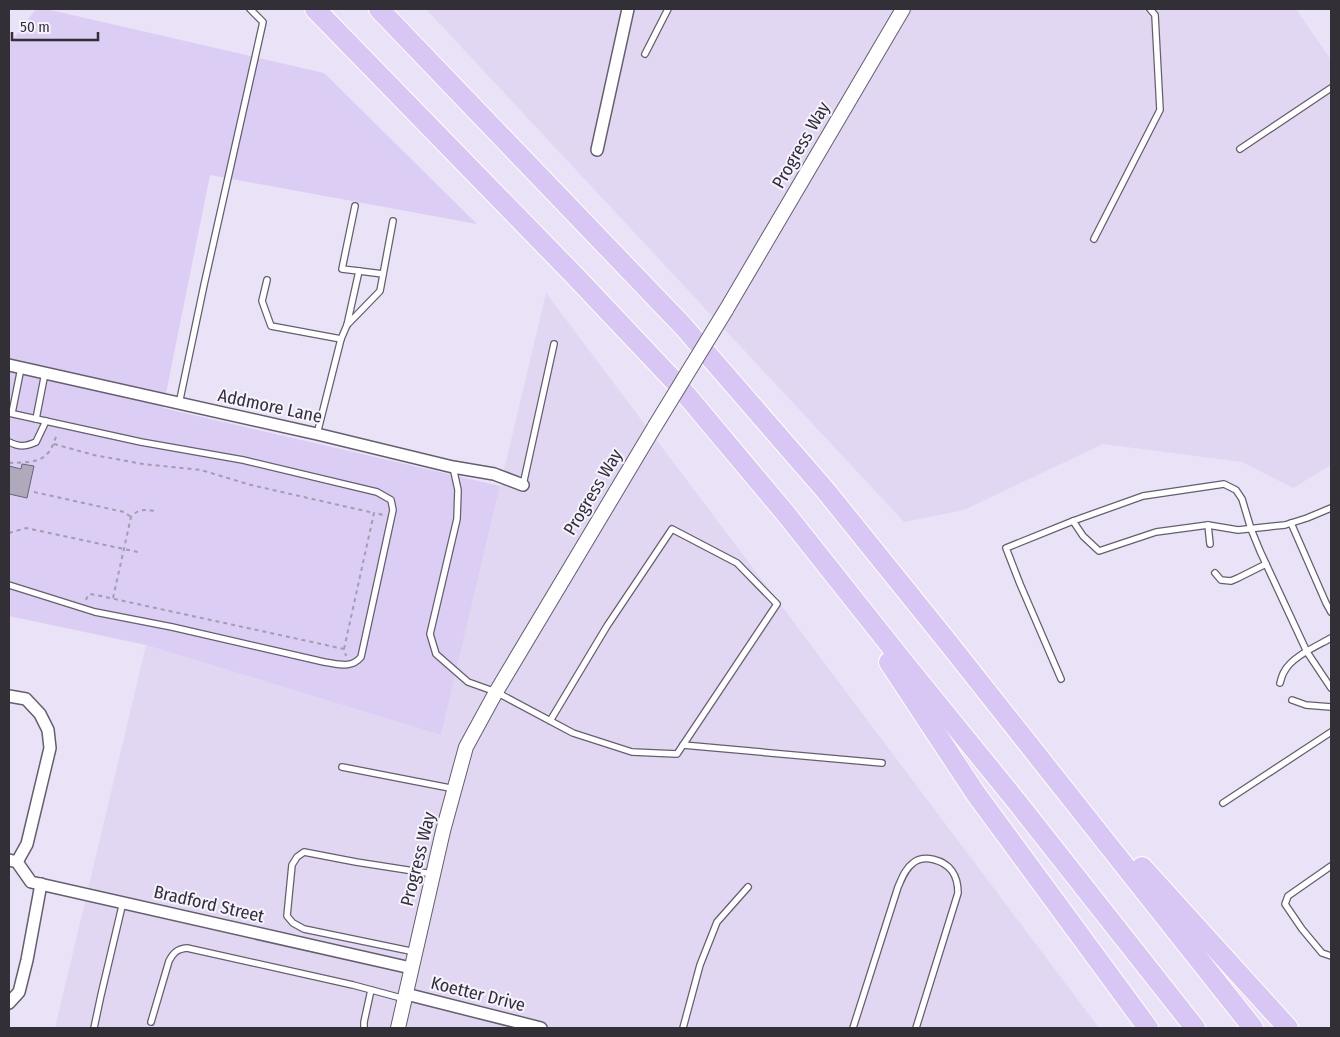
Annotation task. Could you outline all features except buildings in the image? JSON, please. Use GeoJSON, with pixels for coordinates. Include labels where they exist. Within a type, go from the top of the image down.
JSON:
{"type":"FeatureCollection","features":[{"type":"Feature","properties":{"kind":"highway"},"geometry":{"type":"LineString","coordinates":[[315,9],[678,385],[815,550],[1195,1028]]}},
{"type":"Feature","properties":{"kind":"highway"},"geometry":{"type":"LineString","coordinates":[[379,9],[622,261],[702,347],[826,491],[1015,726],[1253,1028]]}},
{"type":"Feature","properties":{"kind":"highway"},"geometry":{"type":"LineString","coordinates":[[815,550],[976,794],[1148,1028]]}},
{"type":"Feature","properties":{"kind":"highway"},"geometry":{"type":"LineString","coordinates":[[1015,726],[1288,1028]]}},
{"type":"Feature","properties":{"kind":"street"},"geometry":{"type":"LineString","coordinates":[[596,150],[628,9]]}},
{"type":"Feature","properties":{"kind":"street","name":"Progress Way"},"geometry":{"type":"LineString","coordinates":[[398,1028],[414,952],[466,746],[496,692],[726,310],[903,9]]}},
{"type":"Feature","properties":{"kind":"street","name":"Addmore Lane"},"geometry":{"type":"LineString","coordinates":[[9,365],[317,434],[452,467],[494,474],[523,485]]}},
{"type":"Feature","properties":{"kind":"street"},"geometry":{"type":"LineString","coordinates":[[9,696],[26,699],[40,714],[48,730],[50,748],[27,844],[13,861]]}},
{"type":"Feature","properties":{"kind":"street","name":"Bradford Street"},"geometry":{"type":"LineString","coordinates":[[13,861],[31,882],[411,968]]}},
{"type":"Feature","properties":{"kind":"street"},"geometry":{"type":"LineString","coordinates":[[9,1003],[19,992],[42,884]]}},
{"type":"Feature","properties":{"kind":"street","name":"Koetter Drive"},"geometry":{"type":"LineString","coordinates":[[406,997],[541,1028]]}},
{"type":"Feature","properties":{"kind":"lane"},"geometry":{"type":"LineString","coordinates":[[179,404],[263,22],[250,9]]}},
{"type":"Feature","properties":{"kind":"lane"},"geometry":{"type":"LineString","coordinates":[[645,54],[668,9]]}},
{"type":"Feature","properties":{"kind":"lane"},"geometry":{"type":"LineString","coordinates":[[1094,239],[1160,110],[1154,16],[1150,9]]}},
{"type":"Feature","properties":{"kind":"lane"},"geometry":{"type":"LineString","coordinates":[[1240,149],[1331,88]]}},
{"type":"Feature","properties":{"kind":"lane"},"geometry":{"type":"LineString","coordinates":[[355,206],[342,269],[383,274]]}},
{"type":"Feature","properties":{"kind":"lane"},"geometry":{"type":"LineString","coordinates":[[347,325],[380,291],[393,221]]}},
{"type":"Feature","properties":{"kind":"lane"},"geometry":{"type":"LineString","coordinates":[[317,434],[341,339],[347,325],[358,271]]}},
{"type":"Feature","properties":{"kind":"lane"},"geometry":{"type":"LineString","coordinates":[[267,280],[262,301],[271,326],[341,339]]}},
{"type":"Feature","properties":{"kind":"lane"},"geometry":{"type":"LineString","coordinates":[[523,485],[554,344]]}},
{"type":"Feature","properties":{"kind":"lane"},"geometry":{"type":"LineString","coordinates":[[9,584],[95,612],[172,627],[324,662],[356,663],[362,657],[393,510],[391,500],[377,492],[243,460],[141,442],[11,413],[21,368]]}},
{"type":"Feature","properties":{"kind":"lane"},"geometry":{"type":"LineString","coordinates":[[36,419],[45,373]]}},
{"type":"Feature","properties":{"kind":"lane"},"geometry":{"type":"LineString","coordinates":[[9,442],[17,446],[26,446],[36,442],[46,421]]}},
{"type":"Feature","properties":{"kind":"lane"},"geometry":{"type":"LineString","coordinates":[[452,467],[458,490],[457,519],[430,634],[436,654],[468,682],[496,692],[550,721],[574,733],[632,752],[677,754],[777,604],[737,563],[672,529],[607,626],[550,721]]}},
{"type":"Feature","properties":{"kind":"lane"},"geometry":{"type":"LineString","coordinates":[[1061,679],[1006,548],[1143,496],[1224,484],[1236,490],[1242,499],[1251,529],[1307,652],[1331,688]]}},
{"type":"Feature","properties":{"kind":"lane"},"geometry":{"type":"LineString","coordinates":[[1073,521],[1083,536],[1099,551],[1156,532],[1208,525],[1238,530],[1284,525],[1331,508]]}},
{"type":"Feature","properties":{"kind":"lane"},"geometry":{"type":"LineString","coordinates":[[1291,523],[1331,612]]}},
{"type":"Feature","properties":{"kind":"lane"},"geometry":{"type":"LineString","coordinates":[[1208,525],[1210,544]]}},
{"type":"Feature","properties":{"kind":"lane"},"geometry":{"type":"LineString","coordinates":[[1215,573],[1221,580],[1231,581],[1266,564]]}},
{"type":"Feature","properties":{"kind":"lane"},"geometry":{"type":"LineString","coordinates":[[1280,683],[1284,672],[1290,664],[1331,638]]}},
{"type":"Feature","properties":{"kind":"lane"},"geometry":{"type":"LineString","coordinates":[[1292,700],[1306,705],[1331,707]]}},
{"type":"Feature","properties":{"kind":"lane"},"geometry":{"type":"LineString","coordinates":[[1223,803],[1331,732]]}},
{"type":"Feature","properties":{"kind":"lane"},"geometry":{"type":"LineString","coordinates":[[683,745],[882,764]]}},
{"type":"Feature","properties":{"kind":"lane"},"geometry":{"type":"LineString","coordinates":[[342,767],[455,789]]}},
{"type":"Feature","properties":{"kind":"lane"},"geometry":{"type":"LineString","coordinates":[[414,952],[304,929],[293,923],[287,916],[292,865],[304,852],[433,874]]}},
{"type":"Feature","properties":{"kind":"lane"},"geometry":{"type":"LineString","coordinates":[[853,1028],[898,886],[907,869],[914,862],[925,858],[934,859],[951,870],[956,878],[958,894],[916,1028]]}},
{"type":"Feature","properties":{"kind":"lane"},"geometry":{"type":"LineString","coordinates":[[1331,866],[1288,896],[1285,904],[1322,953],[1331,956]]}},
{"type":"Feature","properties":{"kind":"lane"},"geometry":{"type":"LineString","coordinates":[[683,1028],[700,965],[717,922],[748,887]]}},
{"type":"Feature","properties":{"kind":"lane"},"geometry":{"type":"LineString","coordinates":[[94,1028],[100,995],[124,902]]}},
{"type":"Feature","properties":{"kind":"lane"},"geometry":{"type":"LineString","coordinates":[[151,1022],[168,961],[173,953],[179,949],[187,948],[406,997]]}},
{"type":"Feature","properties":{"kind":"lane"},"geometry":{"type":"LineString","coordinates":[[364,1028],[372,990]]}},
{"type":"Feature","properties":{"kind":"path"},"geometry":{"type":"LineString","coordinates":[[9,463],[34,462],[47,455],[54,444],[60,424]]}},
{"type":"Feature","properties":{"kind":"path"},"geometry":{"type":"LineString","coordinates":[[54,444],[94,455],[133,462],[201,470],[251,484],[392,517]]}},
{"type":"Feature","properties":{"kind":"path"},"geometry":{"type":"LineString","coordinates":[[34,492],[124,512],[131,517]]}},
{"type":"Feature","properties":{"kind":"path"},"geometry":{"type":"LineString","coordinates":[[113,598],[131,517],[135,512],[145,509],[155,511]]}},
{"type":"Feature","properties":{"kind":"path"},"geometry":{"type":"LineString","coordinates":[[350,664],[344,649],[374,513]]}},
{"type":"Feature","properties":{"kind":"path"},"geometry":{"type":"LineString","coordinates":[[9,533],[26,528],[138,552]]}},
{"type":"Feature","properties":{"kind":"path"},"geometry":{"type":"LineString","coordinates":[[85,602],[90,594],[113,598],[344,649]]}},
{"type":"Feature","properties":{"kind":"shaded area"},"geometry":{"type":"Polygon","coordinates":[[[36,9],[46,9],[324,73],[477,224],[210,175],[163,408],[500,486],[441,735],[146,645],[9,616],[9,45],[36,9]]]}},
{"type":"Feature","properties":{"kind":"shaded area"},"geometry":{"type":"Polygon","coordinates":[[[426,9],[1296,9],[1331,60],[1331,465],[1293,488],[1242,462],[1103,444],[964,510],[904,522],[426,9]]]}},
{"type":"Feature","properties":{"kind":"shaded area"},"geometry":{"type":"Polygon","coordinates":[[[546,293],[1099,1028],[55,1028],[146,645],[441,735],[546,293]]]}}]}
